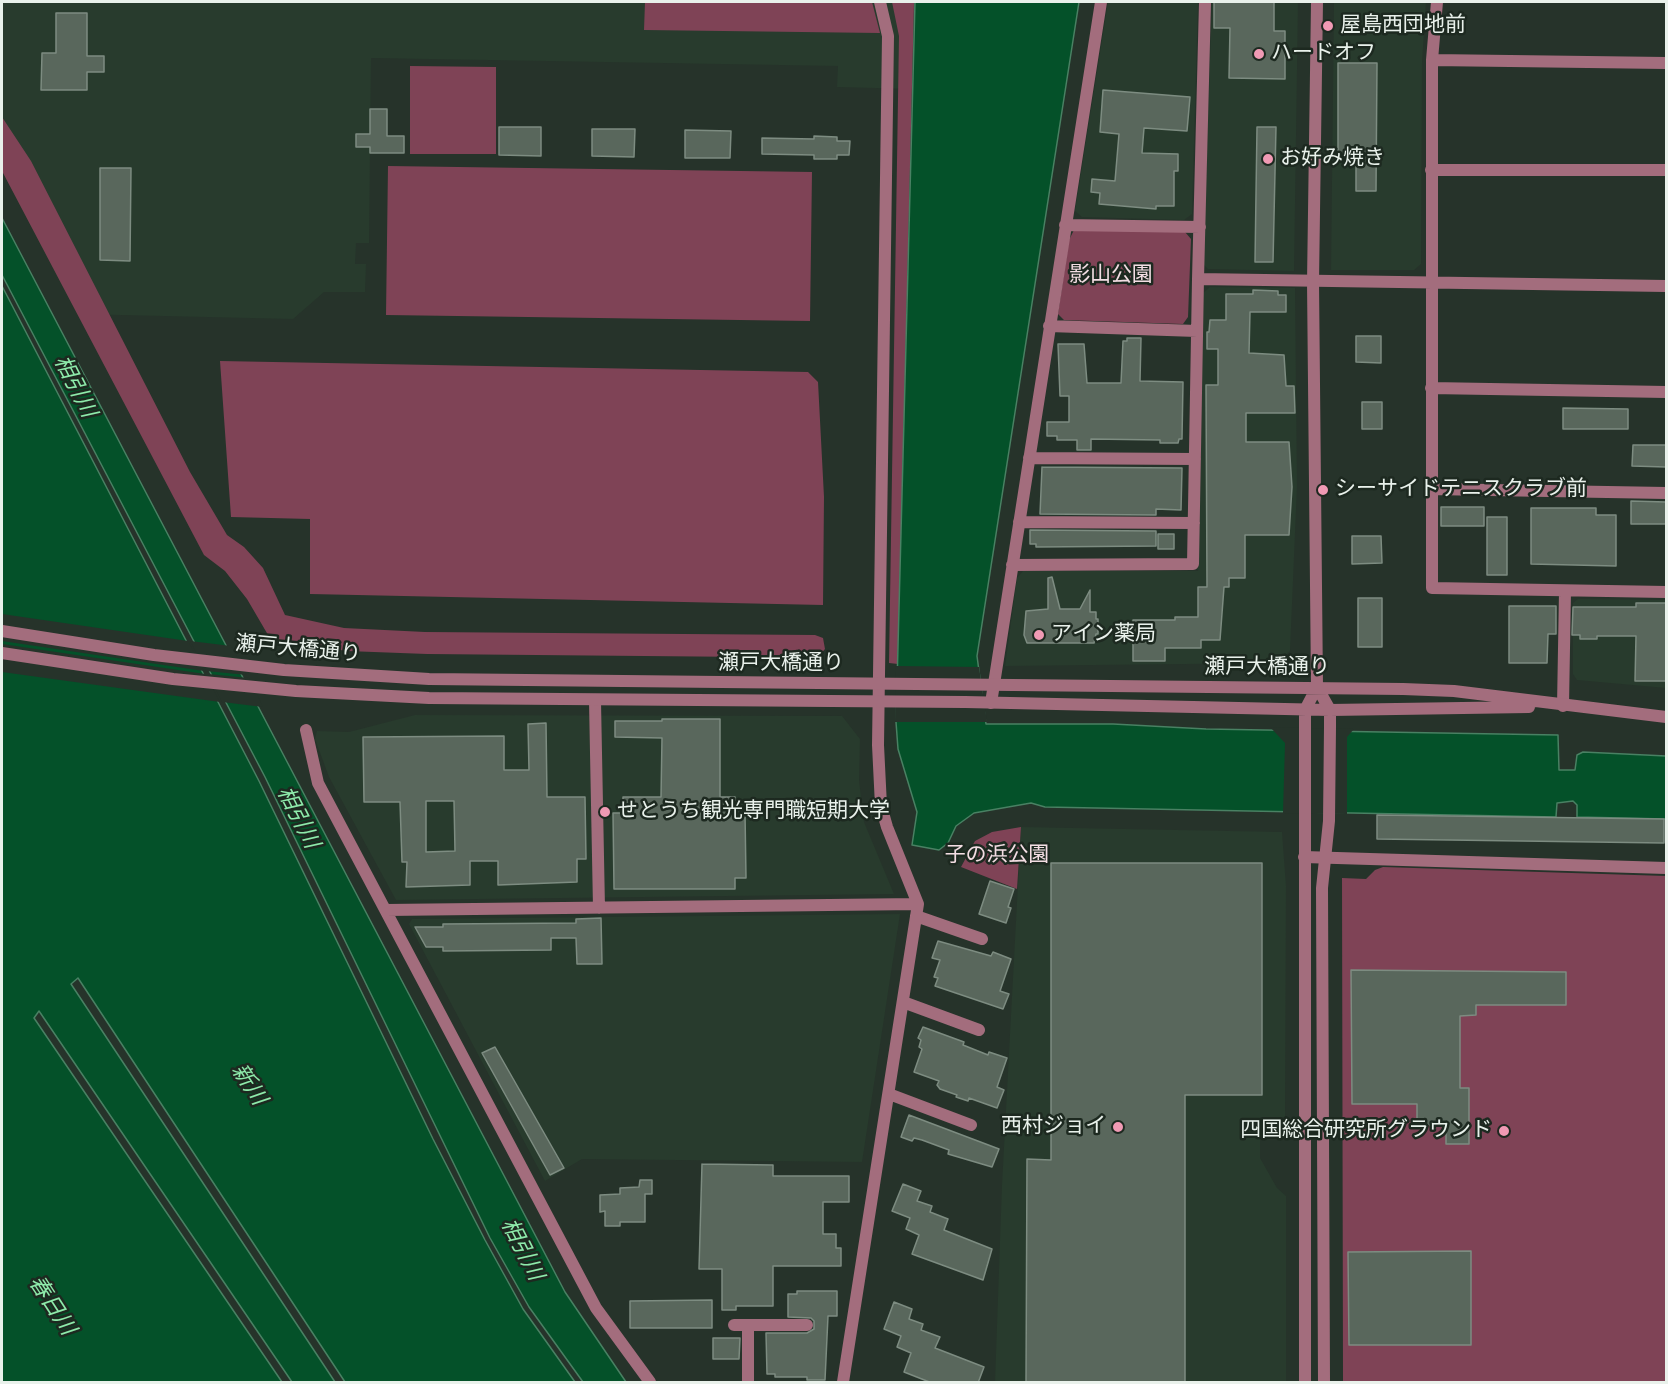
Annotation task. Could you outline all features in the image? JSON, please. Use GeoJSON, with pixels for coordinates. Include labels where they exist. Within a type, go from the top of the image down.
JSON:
{"type":"FeatureCollection","features":[{"type":"Feature","properties":{"kind":"street"},"geometry":{"type":"LineString","coordinates":[[843,1383],[917,910],[881,806],[878,683],[888,36],[880,2]]}},
{"type":"Feature","properties":{"kind":"street"},"geometry":{"type":"LineString","coordinates":[[988,703],[987,684],[1012,565],[1101,2]]}},
{"type":"Feature","properties":{"kind":"street"},"geometry":{"type":"LineString","coordinates":[[1012,565],[1193,564],[1205,2]]}},
{"type":"Feature","properties":{"kind":"street"},"geometry":{"type":"LineString","coordinates":[[1305,1383],[1305,710],[1317,687],[1313,282],[1317,2]]}},
{"type":"Feature","properties":{"kind":"street"},"geometry":{"type":"LineString","coordinates":[[1437,2],[1432,60],[1431,170],[1432,588],[1666,592]]}},
{"type":"Feature","properties":{"kind":"street"},"geometry":{"type":"LineString","coordinates":[[1432,60],[1666,63]]}},
{"type":"Feature","properties":{"kind":"street"},"geometry":{"type":"LineString","coordinates":[[1431,170],[1666,170]]}},
{"type":"Feature","properties":{"kind":"street"},"geometry":{"type":"LineString","coordinates":[[1065,225],[1200,227]]}},
{"type":"Feature","properties":{"kind":"street"},"geometry":{"type":"LineString","coordinates":[[1198,279],[1666,286]]}},
{"type":"Feature","properties":{"kind":"street"},"geometry":{"type":"LineString","coordinates":[[1049,326],[1197,331]]}},
{"type":"Feature","properties":{"kind":"street"},"geometry":{"type":"LineString","coordinates":[[1431,388],[1666,392]]}},
{"type":"Feature","properties":{"kind":"street"},"geometry":{"type":"LineString","coordinates":[[1029,458],[1195,459]]}},
{"type":"Feature","properties":{"kind":"street"},"geometry":{"type":"LineString","coordinates":[[1431,489],[1666,493]]}},
{"type":"Feature","properties":{"kind":"street"},"geometry":{"type":"LineString","coordinates":[[1019,522],[1194,523]]}},
{"type":"Feature","properties":{"kind":"street"},"geometry":{"type":"LineString","coordinates":[[1563,706],[1565,591]]}},
{"type":"Feature","properties":{"kind":"street","name":"瀬戸大橋通り"},"geometry":{"type":"LineString","coordinates":[[2,631],[154,655],[284,670],[429,680],[1317,687],[1454,691],[1666,717]]}},
{"type":"Feature","properties":{"kind":"street","name":"瀬戸大橋通り"},"geometry":{"type":"LineString","coordinates":[[2,653],[172,679],[296,692],[429,698],[595,701],[895,701],[1305,710],[1563,706]]}},
{"type":"Feature","properties":{"kind":"street"},"geometry":{"type":"LineString","coordinates":[[1317,687],[1330,710],[1329,821],[1322,888],[1324,1383]]}},
{"type":"Feature","properties":{"kind":"street"},"geometry":{"type":"LineString","coordinates":[[595,701],[599,908]]}},
{"type":"Feature","properties":{"kind":"street"},"geometry":{"type":"LineString","coordinates":[[306,730],[318,783],[596,1308],[650,1383]]}},
{"type":"Feature","properties":{"kind":"street"},"geometry":{"type":"LineString","coordinates":[[1304,856],[1666,868]]}},
{"type":"Feature","properties":{"kind":"street"},"geometry":{"type":"LineString","coordinates":[[386,910],[599,908],[917,910],[982,939]]}},
{"type":"Feature","properties":{"kind":"street"},"geometry":{"type":"LineString","coordinates":[[903,1002],[979,1030]]}},
{"type":"Feature","properties":{"kind":"street"},"geometry":{"type":"LineString","coordinates":[[889,1095],[971,1125]]}},
{"type":"Feature","properties":{"kind":"street"},"geometry":{"type":"LineString","coordinates":[[734,1325],[807,1326]]}},
{"type":"Feature","properties":{"kind":"street"},"geometry":{"type":"LineString","coordinates":[[748,1326],[748,1383]]}},
{"type":"Feature","properties":{"kind":"shaded area"},"geometry":{"type":"Polygon","coordinates":[[[2,2],[915,2],[913,89],[837,87],[838,66],[371,58],[369,243],[356,243],[355,264],[366,264],[365,292],[324,292],[293,319],[77,314],[2,171],[2,2]]]}},
{"type":"Feature","properties":{"kind":"shaded area"},"geometry":{"type":"Polygon","coordinates":[[[1108,2],[1198,2],[1192,214],[1184,220],[1082,217],[1075,211],[1108,2]]]}},
{"type":"Feature","properties":{"kind":"shaded area"},"geometry":{"type":"Polygon","coordinates":[[[1212,2],[1298,2],[1294,271],[1208,269],[1203,264],[1212,2]]]}},
{"type":"Feature","properties":{"kind":"shaded area"},"geometry":{"type":"Polygon","coordinates":[[[1334,2],[1426,2],[1422,62],[1421,264],[1414,270],[1331,270],[1334,2]]]}},
{"type":"Feature","properties":{"kind":"shaded area"},"geometry":{"type":"Polygon","coordinates":[[[1210,287],[1295,288],[1297,486],[1290,651],[1277,663],[1005,666],[1017,578],[1023,571],[1198,571],[1203,293],[1210,287]]]}},
{"type":"Feature","properties":{"kind":"shaded area"},"geometry":{"type":"Polygon","coordinates":[[[1578,599],[1666,600],[1666,688],[1577,680],[1573,674],[1573,603],[1578,599]]]}},
{"type":"Feature","properties":{"kind":"shaded area","name":"せとうち観光専門職短期大学"},"geometry":{"type":"Polygon","coordinates":[[[415,715],[842,716],[860,739],[859,780],[864,822],[894,894],[396,900],[329,777],[315,739],[317,731],[349,732],[415,715]]]}},
{"type":"Feature","properties":{"kind":"shaded area"},"geometry":{"type":"Polygon","coordinates":[[[1021,827],[1282,832],[1286,886],[1285,1117],[1260,1117],[1260,1158],[1277,1188],[1286,1196],[1286,1382],[995,1382],[1002,1185],[1021,827]]]}},
{"type":"Feature","properties":{"kind":"shaded area"},"geometry":{"type":"Polygon","coordinates":[[[900,914],[862,1162],[582,1159],[545,1181],[409,924],[412,919],[900,914]]]}},
{"type":"Feature","properties":{"kind":"green space"},"geometry":{"type":"Polygon","coordinates":[[[645,2],[872,2],[880,33],[644,30],[645,2]]]}},
{"type":"Feature","properties":{"kind":"green space"},"geometry":{"type":"Polygon","coordinates":[[[892,2],[914,2],[898,664],[889,663],[899,36],[892,2]]]}},
{"type":"Feature","properties":{"kind":"green space"},"geometry":{"type":"Polygon","coordinates":[[[410,66],[496,67],[496,154],[410,154],[410,66]]]}},
{"type":"Feature","properties":{"kind":"green space"},"geometry":{"type":"Polygon","coordinates":[[[2,117],[31,161],[190,472],[227,535],[244,547],[263,568],[285,615],[344,628],[425,632],[815,635],[823,638],[825,649],[819,656],[751,657],[427,654],[347,651],[271,640],[247,599],[225,571],[204,555],[2,171],[2,117]]]}},
{"type":"Feature","properties":{"kind":"green space"},"geometry":{"type":"Polygon","coordinates":[[[388,166],[812,172],[810,321],[386,315],[388,166]]]}},
{"type":"Feature","properties":{"kind":"green space","name":"影山公園"},"geometry":{"type":"Polygon","coordinates":[[[1074,230],[1185,232],[1191,239],[1188,317],[1183,324],[1064,320],[1058,314],[1069,240],[1074,230]]]}},
{"type":"Feature","properties":{"kind":"green space"},"geometry":{"type":"Polygon","coordinates":[[[220,361],[808,372],[818,382],[824,497],[823,605],[310,594],[310,519],[231,517],[220,361]]]}},
{"type":"Feature","properties":{"kind":"green space","name":"子の浜公園"},"geometry":{"type":"Polygon","coordinates":[[[1021,827],[1017,889],[961,867],[975,841],[992,832],[1021,827]]]}},
{"type":"Feature","properties":{"kind":"green space","name":"四国総合研究所グラウンド"},"geometry":{"type":"Polygon","coordinates":[[[1383,867],[1666,876],[1666,1382],[1343,1382],[1342,878],[1366,879],[1375,870],[1383,867]]]}},
{"type":"Feature","properties":{"kind":"water"},"geometry":{"type":"Polygon","coordinates":[[[915,2],[1079,2],[977,656],[986,724],[1113,724],[1206,729],[1558,735],[1559,770],[1575,770],[1577,755],[1583,752],[1666,756],[1666,819],[1577,817],[1577,805],[1573,801],[1557,803],[1556,817],[1045,807],[1031,803],[974,813],[956,826],[948,843],[939,850],[912,845],[917,812],[898,749],[896,722],[915,2]]]}},
{"type":"Feature","properties":{"kind":"water","name":"相引川"},"geometry":{"type":"Polygon","coordinates":[[[2,218],[565,1292],[626,1382],[583,1382],[529,1307],[490,1238],[265,777],[2,275],[2,218]]]}},
{"type":"Feature","properties":{"kind":"water"},"geometry":{"type":"Polygon","coordinates":[[[2,286],[259,781],[433,1139],[485,1240],[523,1309],[575,1382],[345,1382],[78,978],[71,984],[335,1382],[292,1382],[39,1011],[34,1018],[282,1382],[2,1382],[2,286]]]}},
{"type":"Feature","properties":{"kind":"pier"},"geometry":{"type":"Polygon","coordinates":[[[2,614],[188,641],[204,671],[2,641],[2,614]]]}},
{"type":"Feature","properties":{"kind":"pier"},"geometry":{"type":"Polygon","coordinates":[[[190,641],[231,646],[247,675],[206,671],[190,641]]]}},
{"type":"Feature","properties":{"kind":"pier"},"geometry":{"type":"Polygon","coordinates":[[[2,644],[205,674],[220,702],[2,672],[2,644]]]}},
{"type":"Feature","properties":{"kind":"pier"},"geometry":{"type":"Polygon","coordinates":[[[896,666],[979,667],[987,722],[895,722],[896,666]]]}},
{"type":"Feature","properties":{"kind":"pier"},"geometry":{"type":"Polygon","coordinates":[[[208,674],[249,678],[263,707],[222,702],[208,674]]]}},
{"type":"Feature","properties":{"kind":"pier"},"geometry":{"type":"Polygon","coordinates":[[[1270,727],[1354,729],[1347,737],[1347,814],[1283,813],[1285,743],[1270,727]]]}},
{"type":"Feature","properties":{"kind":"building"},"geometry":{"type":"Polygon","coordinates":[[[1214,2],[1274,2],[1274,31],[1285,31],[1285,79],[1229,78],[1230,28],[1214,28],[1214,2]]]}},
{"type":"Feature","properties":{"kind":"building"},"geometry":{"type":"Polygon","coordinates":[[[56,13],[87,13],[87,56],[104,56],[104,72],[87,72],[87,90],[41,90],[42,53],[56,53],[56,13]]]}},
{"type":"Feature","properties":{"kind":"building"},"geometry":{"type":"Polygon","coordinates":[[[1338,63],[1377,63],[1376,191],[1356,191],[1356,154],[1338,154],[1338,63]]]}},
{"type":"Feature","properties":{"kind":"building"},"geometry":{"type":"Polygon","coordinates":[[[1103,90],[1190,97],[1187,131],[1144,128],[1142,153],[1178,154],[1178,171],[1174,171],[1174,206],[1156,206],[1156,209],[1099,204],[1100,193],[1091,192],[1092,179],[1115,181],[1119,134],[1100,132],[1103,90]]]}},
{"type":"Feature","properties":{"kind":"building"},"geometry":{"type":"Polygon","coordinates":[[[370,109],[387,109],[387,136],[404,136],[404,153],[370,153],[370,147],[356,147],[356,134],[370,134],[370,109]]]}},
{"type":"Feature","properties":{"kind":"building"},"geometry":{"type":"Polygon","coordinates":[[[499,127],[541,127],[541,156],[499,155],[499,127]]]}},
{"type":"Feature","properties":{"kind":"building"},"geometry":{"type":"Polygon","coordinates":[[[1257,127],[1276,127],[1273,262],[1255,262],[1257,127]]]}},
{"type":"Feature","properties":{"kind":"building"},"geometry":{"type":"Polygon","coordinates":[[[592,129],[635,129],[634,157],[592,156],[592,129]]]}},
{"type":"Feature","properties":{"kind":"building"},"geometry":{"type":"Polygon","coordinates":[[[685,130],[731,131],[730,158],[685,158],[685,130]]]}},
{"type":"Feature","properties":{"kind":"building"},"geometry":{"type":"Polygon","coordinates":[[[814,136],[837,137],[837,141],[850,141],[849,155],[837,155],[837,159],[814,159],[814,155],[762,154],[762,138],[814,139],[814,136]]]}},
{"type":"Feature","properties":{"kind":"building"},"geometry":{"type":"Polygon","coordinates":[[[100,168],[131,168],[130,261],[100,260],[100,168]]]}},
{"type":"Feature","properties":{"kind":"building"},"geometry":{"type":"Polygon","coordinates":[[[1253,290],[1278,291],[1278,295],[1286,295],[1286,312],[1250,312],[1249,353],[1284,355],[1286,386],[1294,386],[1295,413],[1246,413],[1246,442],[1289,442],[1292,487],[1289,535],[1245,535],[1245,578],[1229,578],[1229,587],[1224,587],[1220,640],[1201,640],[1201,648],[1165,648],[1165,661],[1133,661],[1133,620],[1175,620],[1175,617],[1198,617],[1198,587],[1207,587],[1206,385],[1218,385],[1218,349],[1207,349],[1207,332],[1209,332],[1210,320],[1226,320],[1226,294],[1253,294],[1253,290]]]}},
{"type":"Feature","properties":{"kind":"building"},"geometry":{"type":"Polygon","coordinates":[[[1356,336],[1381,336],[1381,363],[1356,362],[1356,336]]]}},
{"type":"Feature","properties":{"kind":"building"},"geometry":{"type":"Polygon","coordinates":[[[1127,338],[1141,338],[1140,381],[1183,382],[1182,439],[1179,439],[1178,443],[1160,443],[1160,440],[1091,439],[1091,450],[1077,450],[1077,440],[1057,440],[1057,436],[1047,436],[1047,422],[1069,422],[1069,396],[1060,396],[1058,344],[1084,344],[1087,383],[1121,383],[1123,341],[1127,341],[1127,338]]]}},
{"type":"Feature","properties":{"kind":"building"},"geometry":{"type":"Polygon","coordinates":[[[1362,402],[1382,402],[1382,429],[1362,429],[1362,402]]]}},
{"type":"Feature","properties":{"kind":"building"},"geometry":{"type":"Polygon","coordinates":[[[1563,408],[1628,409],[1628,429],[1563,429],[1563,408]]]}},
{"type":"Feature","properties":{"kind":"building"},"geometry":{"type":"Polygon","coordinates":[[[1633,445],[1666,445],[1666,467],[1632,466],[1633,445]]]}},
{"type":"Feature","properties":{"kind":"building"},"geometry":{"type":"Polygon","coordinates":[[[1042,467],[1182,468],[1181,510],[1156,509],[1156,515],[1040,514],[1042,467]]]}},
{"type":"Feature","properties":{"kind":"building"},"geometry":{"type":"Polygon","coordinates":[[[1631,501],[1666,502],[1666,524],[1631,524],[1631,501]]]}},
{"type":"Feature","properties":{"kind":"building"},"geometry":{"type":"Polygon","coordinates":[[[1441,507],[1484,507],[1484,526],[1441,526],[1441,507]]]}},
{"type":"Feature","properties":{"kind":"building"},"geometry":{"type":"Polygon","coordinates":[[[1531,508],[1596,508],[1596,515],[1616,515],[1616,566],[1531,564],[1531,508]]]}},
{"type":"Feature","properties":{"kind":"building"},"geometry":{"type":"Polygon","coordinates":[[[1487,517],[1507,517],[1507,575],[1487,575],[1487,517]]]}},
{"type":"Feature","properties":{"kind":"building"},"geometry":{"type":"Polygon","coordinates":[[[1030,530],[1156,531],[1156,546],[1036,547],[1036,544],[1030,544],[1030,530]]]}},
{"type":"Feature","properties":{"kind":"building"},"geometry":{"type":"Polygon","coordinates":[[[1158,534],[1174,534],[1174,549],[1158,549],[1158,534]]]}},
{"type":"Feature","properties":{"kind":"building"},"geometry":{"type":"Polygon","coordinates":[[[1352,536],[1381,536],[1382,563],[1352,564],[1352,536]]]}},
{"type":"Feature","properties":{"kind":"building"},"geometry":{"type":"Polygon","coordinates":[[[1052,577],[1060,609],[1080,609],[1090,590],[1090,612],[1096,612],[1096,619],[1098,619],[1098,634],[1096,634],[1094,643],[1027,643],[1024,635],[1026,611],[1048,609],[1048,578],[1052,577]]]}},
{"type":"Feature","properties":{"kind":"building"},"geometry":{"type":"Polygon","coordinates":[[[1358,598],[1382,598],[1382,647],[1358,647],[1358,598]]]}},
{"type":"Feature","properties":{"kind":"building"},"geometry":{"type":"Polygon","coordinates":[[[1636,603],[1666,603],[1666,681],[1635,681],[1636,636],[1597,636],[1597,639],[1580,639],[1580,635],[1572,635],[1573,607],[1636,607],[1636,603]]]}},
{"type":"Feature","properties":{"kind":"building"},"geometry":{"type":"Polygon","coordinates":[[[1509,606],[1556,606],[1556,634],[1548,634],[1547,663],[1509,663],[1509,606]]]}},
{"type":"Feature","properties":{"kind":"building"},"geometry":{"type":"Polygon","coordinates":[[[662,719],[720,719],[720,797],[735,797],[735,812],[745,812],[746,878],[735,878],[735,889],[614,889],[613,813],[623,813],[623,797],[661,797],[662,738],[615,737],[615,721],[662,721],[662,719]]]}},
{"type":"Feature","properties":{"kind":"building"},"geometry":{"type":"Polygon","coordinates":[[[546,723],[547,797],[585,797],[586,859],[577,859],[577,882],[498,885],[498,861],[470,861],[470,885],[406,887],[407,862],[402,862],[400,802],[364,802],[363,737],[504,736],[504,770],[529,770],[528,724],[546,723]],[[426,801],[426,852],[455,851],[454,801],[426,801]]]}},
{"type":"Feature","properties":{"kind":"building"},"geometry":{"type":"Polygon","coordinates":[[[1377,815],[1664,819],[1664,843],[1377,839],[1377,815]]]}},
{"type":"Feature","properties":{"kind":"building","name":"西村ジョイ"},"geometry":{"type":"Polygon","coordinates":[[[1051,863],[1262,863],[1262,1095],[1185,1095],[1185,1383],[1026,1383],[1027,1159],[1051,1160],[1051,863]]]}},
{"type":"Feature","properties":{"kind":"building"},"geometry":{"type":"Polygon","coordinates":[[[990,881],[1014,889],[1006,923],[979,914],[990,881]]]}},
{"type":"Feature","properties":{"kind":"building"},"geometry":{"type":"Polygon","coordinates":[[[601,918],[602,964],[577,964],[576,938],[551,938],[551,950],[443,951],[443,947],[426,947],[415,927],[443,927],[443,924],[576,923],[576,919],[601,918]]]}},
{"type":"Feature","properties":{"kind":"building"},"geometry":{"type":"Polygon","coordinates":[[[938,941],[991,956],[993,952],[1011,959],[1000,991],[1009,994],[1003,1009],[935,986],[938,978],[934,977],[940,960],[932,958],[938,941]]]}},
{"type":"Feature","properties":{"kind":"building"},"geometry":{"type":"Polygon","coordinates":[[[1351,970],[1566,972],[1566,1005],[1476,1005],[1476,1015],[1460,1016],[1460,1088],[1469,1088],[1469,1144],[1446,1144],[1446,1125],[1417,1125],[1417,1104],[1352,1104],[1351,970]]]}},
{"type":"Feature","properties":{"kind":"building"},"geometry":{"type":"Polygon","coordinates":[[[923,1027],[964,1042],[963,1045],[988,1055],[989,1052],[1007,1058],[997,1087],[1004,1090],[997,1108],[969,1098],[968,1101],[956,1097],[957,1095],[940,1089],[937,1085],[939,1081],[914,1072],[922,1049],[919,1047],[921,1040],[918,1038],[923,1027]]]}},
{"type":"Feature","properties":{"kind":"building"},"geometry":{"type":"Polygon","coordinates":[[[495,1047],[564,1168],[550,1175],[482,1053],[495,1047]]]}},
{"type":"Feature","properties":{"kind":"building"},"geometry":{"type":"Polygon","coordinates":[[[909,1115],[999,1149],[992,1167],[948,1154],[949,1150],[922,1140],[914,1138],[912,1141],[901,1137],[909,1115]]]}},
{"type":"Feature","properties":{"kind":"building"},"geometry":{"type":"Polygon","coordinates":[[[702,1164],[773,1165],[773,1176],[849,1176],[849,1202],[823,1202],[823,1234],[836,1234],[836,1248],[841,1248],[841,1266],[773,1266],[773,1306],[736,1306],[736,1310],[722,1310],[722,1269],[699,1269],[702,1164]]]}},
{"type":"Feature","properties":{"kind":"building"},"geometry":{"type":"Polygon","coordinates":[[[640,1180],[652,1180],[652,1194],[645,1194],[645,1222],[620,1222],[620,1226],[605,1226],[605,1211],[600,1212],[600,1195],[620,1194],[620,1188],[639,1187],[640,1180]]]}},
{"type":"Feature","properties":{"kind":"building"},"geometry":{"type":"Polygon","coordinates":[[[903,1184],[921,1191],[917,1201],[932,1206],[930,1212],[948,1219],[944,1230],[992,1249],[983,1280],[912,1254],[919,1235],[906,1229],[910,1218],[892,1211],[903,1184]]]}},
{"type":"Feature","properties":{"kind":"building"},"geometry":{"type":"Polygon","coordinates":[[[1471,1251],[1471,1345],[1349,1345],[1348,1252],[1471,1251]]]}},
{"type":"Feature","properties":{"kind":"building"},"geometry":{"type":"Polygon","coordinates":[[[797,1291],[837,1291],[837,1316],[828,1316],[825,1380],[807,1380],[807,1377],[775,1377],[775,1374],[767,1374],[766,1333],[807,1333],[814,1329],[814,1321],[811,1318],[788,1317],[788,1294],[797,1294],[797,1291]]]}},
{"type":"Feature","properties":{"kind":"building"},"geometry":{"type":"Polygon","coordinates":[[[712,1300],[712,1328],[630,1328],[630,1301],[712,1300]]]}},
{"type":"Feature","properties":{"kind":"building"},"geometry":{"type":"Polygon","coordinates":[[[894,1302],[912,1309],[909,1319],[923,1324],[921,1330],[940,1337],[935,1348],[984,1367],[978,1383],[932,1383],[904,1372],[911,1353],[897,1347],[901,1336],[884,1329],[894,1302]]]}},
{"type":"Feature","properties":{"kind":"building"},"geometry":{"type":"Polygon","coordinates":[[[713,1338],[740,1338],[739,1359],[713,1359],[713,1338]]]}},
{"type":"Feature","properties":{"kind":"place","name":"屋島西団地前"},"geometry":{"type":"Point","coordinates":[1328,26]}},
{"type":"Feature","properties":{"kind":"place","name":"ハードオフ"},"geometry":{"type":"Point","coordinates":[1259,54]}},
{"type":"Feature","properties":{"kind":"place","name":"お好み焼き"},"geometry":{"type":"Point","coordinates":[1268,159]}},
{"type":"Feature","properties":{"kind":"place","name":"シーサイドテニスクラブ前"},"geometry":{"type":"Point","coordinates":[1323,490]}},
{"type":"Feature","properties":{"kind":"place","name":"アイン薬局"},"geometry":{"type":"Point","coordinates":[1039,635]}},
{"type":"Feature","properties":{"kind":"place","name":"せとうち観光専門職短期大学"},"geometry":{"type":"Point","coordinates":[605,812]}},
{"type":"Feature","properties":{"kind":"place","name":"西村ジョイ"},"geometry":{"type":"Point","coordinates":[1118,1127]}},
{"type":"Feature","properties":{"kind":"place","name":"四国総合研究所グラウンド"},"geometry":{"type":"Point","coordinates":[1504,1131]}},
{"type":"Feature","properties":{"kind":"water label","name":"新川"},"geometry":{"type":"Point","coordinates":[248,1085]}},
{"type":"Feature","properties":{"kind":"water label","name":"春日川"},"geometry":{"type":"Point","coordinates":[51,1306]}}]}
